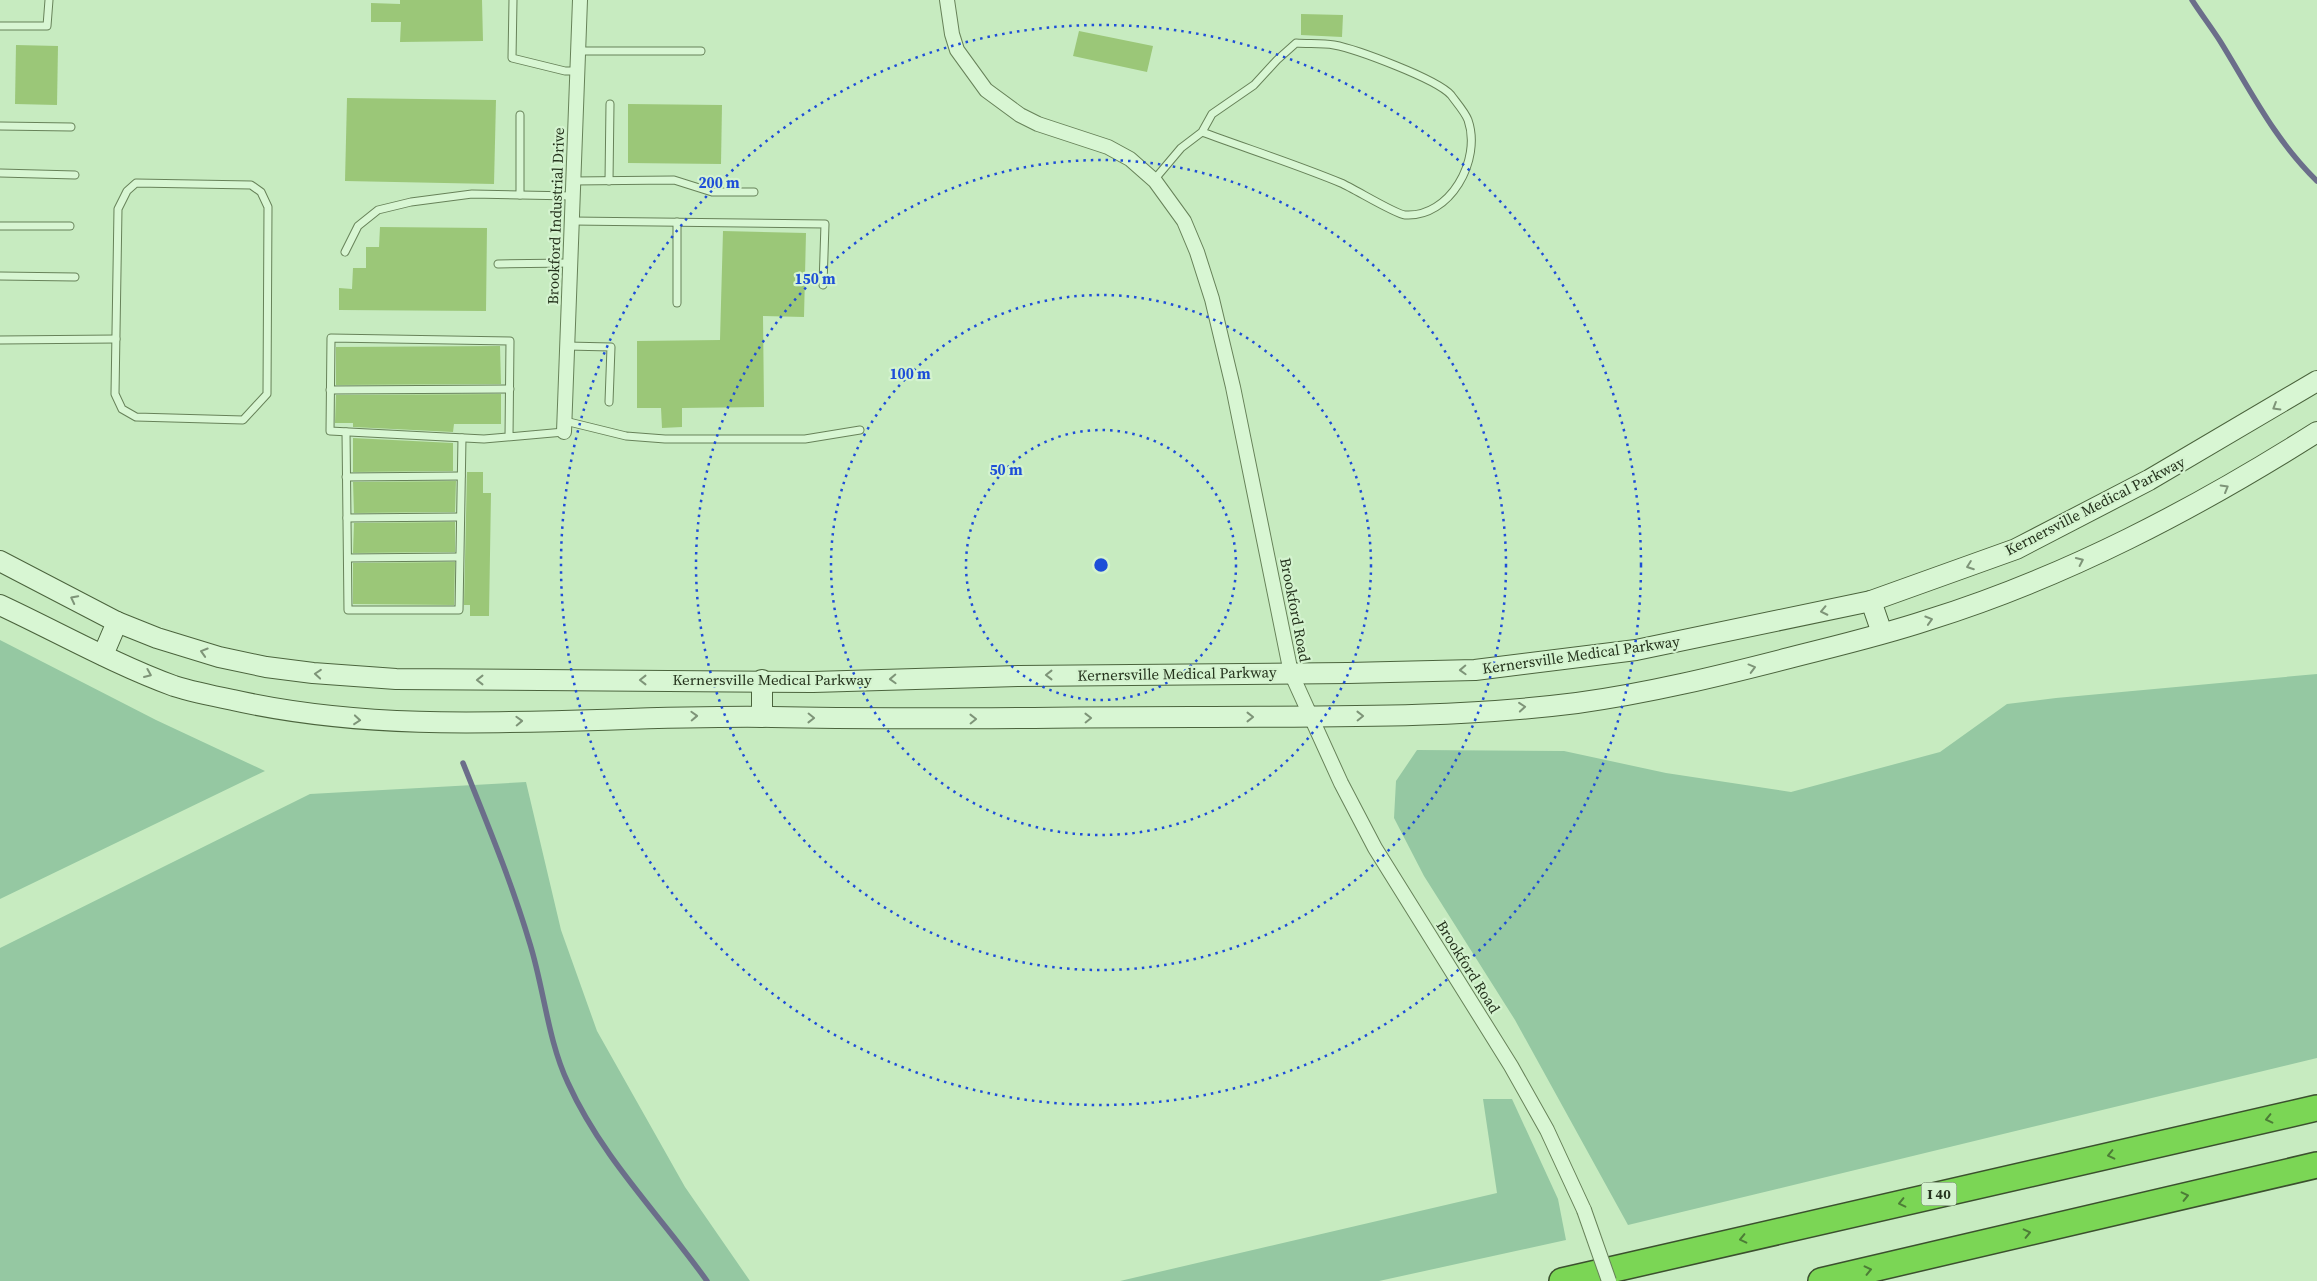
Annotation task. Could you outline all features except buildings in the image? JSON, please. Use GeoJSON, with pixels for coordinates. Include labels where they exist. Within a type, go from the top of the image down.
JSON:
{"type":"FeatureCollection","features":[{"type":"Feature","properties":{"kind":"highway","name":"I 40"},"geometry":{"type":"LineString","coordinates":[[1562,1281],[2317,1108]]}},
{"type":"Feature","properties":{"kind":"highway"},"geometry":{"type":"LineString","coordinates":[[1821,1281],[2317,1165]]}},
{"type":"Feature","properties":{"kind":"main road","name":"Kernersville Medical Parkway"},"geometry":{"type":"LineString","coordinates":[[0,561],[118,622],[157,638],[219,657],[266,667],[313,673],[396,679],[762,680],[813,682],[1019,676],[1475,670],[1578,658],[1696,638],[1871,601],[2016,549],[2149,480],[2317,382]]}},
{"type":"Feature","properties":{"kind":"main road"},"geometry":{"type":"LineString","coordinates":[[0,605],[103,655],[177,686],[268,708],[344,719],[422,723],[709,716],[902,720],[1311,717],[1468,712],[1575,703],[1705,680],[1882,634],[1941,616],[2073,565],[2207,499],[2317,432]]}},
{"type":"Feature","properties":{"kind":"main road"},"geometry":{"type":"LineString","coordinates":[[1871,601],[1882,634]]}},
{"type":"Feature","properties":{"kind":"main road"},"geometry":{"type":"LineString","coordinates":[[103,655],[118,622]]}},
{"type":"Feature","properties":{"kind":"main road"},"geometry":{"type":"LineString","coordinates":[[762,680],[762,717]]}},
{"type":"Feature","properties":{"kind":"street","name":"Brookford Industrial Drive"},"geometry":{"type":"LineString","coordinates":[[564,426],[580,0]]}},
{"type":"Feature","properties":{"kind":"street","name":"Brookford Road"},"geometry":{"type":"LineString","coordinates":[[947,0],[952,34],[957,50],[986,90],[1038,124],[1108,147],[1130,159],[1154,180],[1171,200],[1184,221],[1197,252],[1212,299],[1233,387],[1291,673],[1341,783],[1375,848],[1511,1066],[1547,1130],[1584,1210],[1609,1281]]}},
{"type":"Feature","properties":{"kind":"lane"},"geometry":{"type":"LineString","coordinates":[[0,26],[47,26],[49,0]]}},
{"type":"Feature","properties":{"kind":"lane"},"geometry":{"type":"LineString","coordinates":[[513,0],[512,58],[565,71],[577,71]]}},
{"type":"Feature","properties":{"kind":"lane"},"geometry":{"type":"LineString","coordinates":[[1154,180],[1182,148],[1202,132],[1212,114],[1254,85],[1296,43],[1333,45],[1413,73],[1449,93],[1468,120],[1471,146],[1468,168],[1450,196],[1430,211],[1404,215],[1342,183],[1202,132]]}},
{"type":"Feature","properties":{"kind":"lane"},"geometry":{"type":"LineString","coordinates":[[578,51],[701,51]]}},
{"type":"Feature","properties":{"kind":"lane"},"geometry":{"type":"LineString","coordinates":[[609,181],[610,104]]}},
{"type":"Feature","properties":{"kind":"lane"},"geometry":{"type":"LineString","coordinates":[[520,116],[520,195]]}},
{"type":"Feature","properties":{"kind":"lane"},"geometry":{"type":"LineString","coordinates":[[0,126],[71,126]]}},
{"type":"Feature","properties":{"kind":"lane"},"geometry":{"type":"LineString","coordinates":[[0,173],[75,175]]}},
{"type":"Feature","properties":{"kind":"lane"},"geometry":{"type":"LineString","coordinates":[[573,181],[674,180],[712,192],[754,192]]}},
{"type":"Feature","properties":{"kind":"lane"},"geometry":{"type":"LineString","coordinates":[[136,183],[250,185],[261,192],[268,207],[267,394],[258,405],[242,420],[136,417],[122,409],[115,394],[116,339],[118,209],[127,191],[136,183]]}},
{"type":"Feature","properties":{"kind":"lane"},"geometry":{"type":"LineString","coordinates":[[345,252],[358,226],[378,210],[411,202],[472,194],[573,196]]}},
{"type":"Feature","properties":{"kind":"lane"},"geometry":{"type":"LineString","coordinates":[[572,221],[825,224],[823,285]]}},
{"type":"Feature","properties":{"kind":"lane"},"geometry":{"type":"LineString","coordinates":[[677,222],[677,303]]}},
{"type":"Feature","properties":{"kind":"lane"},"geometry":{"type":"LineString","coordinates":[[0,226],[70,226]]}},
{"type":"Feature","properties":{"kind":"lane"},"geometry":{"type":"LineString","coordinates":[[498,264],[570,263]]}},
{"type":"Feature","properties":{"kind":"lane"},"geometry":{"type":"LineString","coordinates":[[0,276],[75,277]]}},
{"type":"Feature","properties":{"kind":"lane"},"geometry":{"type":"LineString","coordinates":[[509,437],[510,341],[331,338],[330,431],[462,438],[509,437],[564,426],[665,440],[805,439],[860,430]]}},
{"type":"Feature","properties":{"kind":"lane"},"geometry":{"type":"LineString","coordinates":[[0,340],[116,339]]}},
{"type":"Feature","properties":{"kind":"lane"},"geometry":{"type":"LineString","coordinates":[[567,346],[611,347],[609,402]]}},
{"type":"Feature","properties":{"kind":"lane"},"geometry":{"type":"LineString","coordinates":[[330,390],[510,388]]}},
{"type":"Feature","properties":{"kind":"lane"},"geometry":{"type":"LineString","coordinates":[[346,432],[348,610],[459,610],[462,438]]}},
{"type":"Feature","properties":{"kind":"lane"},"geometry":{"type":"LineString","coordinates":[[346,477],[461,476]]}},
{"type":"Feature","properties":{"kind":"lane"},"geometry":{"type":"LineString","coordinates":[[347,518],[460,517]]}},
{"type":"Feature","properties":{"kind":"lane"},"geometry":{"type":"LineString","coordinates":[[348,558],[459,557]]}},
{"type":"Feature","properties":{"kind":"green space"},"geometry":{"type":"Polygon","coordinates":[[[0,640],[156,720],[265,771],[0,899],[0,640]]]}},
{"type":"Feature","properties":{"kind":"green space"},"geometry":{"type":"Polygon","coordinates":[[[2317,674],[2317,1058],[1628,1225],[1515,1020],[1424,876],[1394,818],[1396,781],[1417,750],[1564,751],[1666,773],[1791,792],[1940,752],[2007,704],[2317,674]]]}},
{"type":"Feature","properties":{"kind":"green space"},"geometry":{"type":"Polygon","coordinates":[[[526,782],[561,930],[597,1031],[685,1187],[750,1281],[0,1281],[0,948],[310,794],[526,782]]]}},
{"type":"Feature","properties":{"kind":"green space"},"geometry":{"type":"Polygon","coordinates":[[[1483,1099],[1512,1099],[1558,1199],[1566,1240],[1379,1281],[1120,1281],[1497,1193],[1483,1099]]]}},
{"type":"Feature","properties":{"kind":"waterway"},"geometry":{"type":"LineString","coordinates":[[2192,0],[2276,131],[2288,148],[2317,181]]}},
{"type":"Feature","properties":{"kind":"waterway"},"geometry":{"type":"LineString","coordinates":[[463,763],[499,853],[523,921],[535,961],[551,1032],[561,1067],[568,1083],[597,1136],[707,1281]]}}]}
